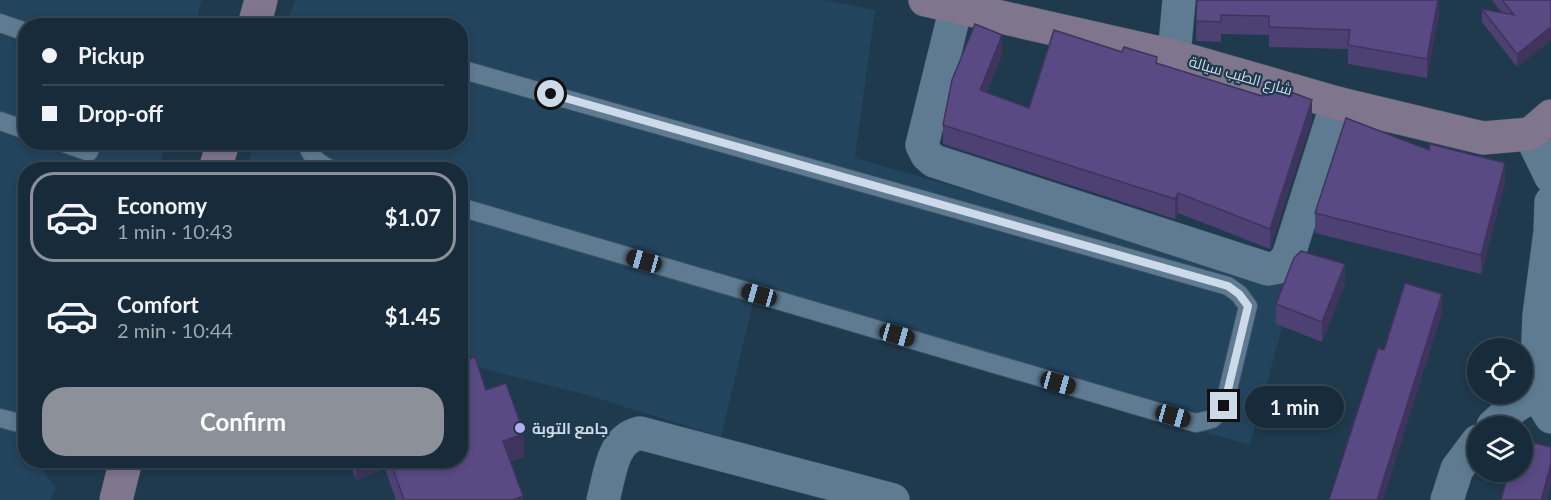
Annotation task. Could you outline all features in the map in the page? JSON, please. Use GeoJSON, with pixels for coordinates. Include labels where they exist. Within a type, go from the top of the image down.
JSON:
{"type":"FeatureCollection","features":[{"type":"Feature","properties":{"kind":"street"},"geometry":{"type":"LineString","coordinates":[[256,18],[261,0]]}},
{"type":"Feature","properties":{"kind":"street"},"geometry":{"type":"LineString","coordinates":[[1174,56],[1179,0]]}},
{"type":"Feature","properties":{"kind":"street"},"geometry":{"type":"LineString","coordinates":[[941,4],[922,145],[927,155],[934,161],[1268,269],[1279,267],[1288,257],[1337,103]]}},
{"type":"Feature","properties":{"kind":"street","name":"شارع الطيب سيالة"},"geometry":{"type":"LineString","coordinates":[[941,4],[1174,56],[1337,103],[1483,138],[1540,125]]}},
{"type":"Feature","properties":{"kind":"street"},"geometry":{"type":"LineString","coordinates":[[1540,125],[1551,177]]}},
{"type":"Feature","properties":{"kind":"street"},"geometry":{"type":"LineString","coordinates":[[1504,416],[1513,408],[1544,405],[1545,316],[1551,202]]}},
{"type":"Feature","properties":{"kind":"street"},"geometry":{"type":"LineString","coordinates":[[603,500],[617,450],[630,435],[640,433],[894,500]]}},
{"type":"Feature","properties":{"kind":"street"},"geometry":{"type":"LineString","coordinates":[[1447,500],[1457,469],[1467,456]]}},
{"type":"Feature","properties":{"kind":"street"},"geometry":{"type":"LineString","coordinates":[[116,500],[122,468]]}},
{"type":"Feature","properties":{"kind":"lane"},"geometry":{"type":"LineString","coordinates":[[0,23],[18,29]]}},
{"type":"Feature","properties":{"kind":"lane"},"geometry":{"type":"LineString","coordinates":[[468,71],[1228,286],[1239,294],[1248,306],[1224,406],[1212,419],[1196,423],[468,209]]}},
{"type":"Feature","properties":{"kind":"lane"},"geometry":{"type":"LineString","coordinates":[[0,121],[18,127]]}},
{"type":"Feature","properties":{"kind":"lane"},"geometry":{"type":"LineString","coordinates":[[309,150],[311,156],[319,162]]}},
{"type":"Feature","properties":{"kind":"lane"},"geometry":{"type":"LineString","coordinates":[[0,418],[18,423]]}},
{"type":"Feature","properties":{"kind":"shaded area"},"geometry":{"type":"Polygon","coordinates":[[[0,0],[202,0],[197,18],[18,18],[18,150],[165,150],[160,162],[18,162],[18,468],[41,468],[56,487],[51,500],[0,500],[0,0]]]}},
{"type":"Feature","properties":{"kind":"shaded area"},"geometry":{"type":"Polygon","coordinates":[[[295,0],[826,0],[875,10],[855,158],[1294,284],[1250,445],[753,303],[721,437],[587,395],[468,365],[468,162],[248,162],[252,150],[468,150],[468,18],[289,18],[295,0]]]}},
{"type":"Feature","properties":{"kind":"building"},"geometry":{"type":"Polygon","coordinates":[[[1197,0],[1438,0],[1427,59],[1348,45],[1350,30],[1269,27],[1269,16],[1221,15],[1221,22],[1196,21],[1197,0]]]}},
{"type":"Feature","properties":{"kind":"building"},"geometry":{"type":"Polygon","coordinates":[[[1502,0],[1551,0],[1551,27],[1517,54],[1482,9],[1514,15],[1502,0]]]}},
{"type":"Feature","properties":{"kind":"building"},"geometry":{"type":"Polygon","coordinates":[[[975,24],[1002,35],[980,90],[1029,108],[1054,30],[1122,52],[1124,47],[1157,57],[1156,63],[1262,96],[1267,83],[1312,100],[1270,229],[1178,193],[1175,199],[943,125],[952,80],[975,24]]]}},
{"type":"Feature","properties":{"kind":"building"},"geometry":{"type":"Polygon","coordinates":[[[1346,118],[1429,150],[1430,144],[1505,163],[1481,255],[1315,213],[1346,118]]]}},
{"type":"Feature","properties":{"kind":"building"},"geometry":{"type":"Polygon","coordinates":[[[1301,251],[1345,264],[1322,322],[1276,304],[1294,258],[1301,251]]]}},
{"type":"Feature","properties":{"kind":"building"},"geometry":{"type":"Polygon","coordinates":[[[1405,283],[1442,294],[1377,500],[1329,500],[1378,348],[1384,350],[1405,283]]]}},
{"type":"Feature","properties":{"kind":"building"},"geometry":{"type":"Polygon","coordinates":[[[475,357],[486,390],[506,383],[524,434],[503,441],[523,496],[512,500],[404,500],[393,468],[468,468],[468,359],[475,357]]]}},
{"type":"Feature","properties":{"kind":"building"},"geometry":{"type":"Polygon","coordinates":[[[1533,443],[1551,447],[1551,464],[1541,500],[1501,500],[1506,482],[1533,482],[1533,443]]]}},
{"type":"Feature","properties":{"kind":"place","name":"جامع التوبة"},"geometry":{"type":"Point","coordinates":[520,428]}},
{"type":"Feature","properties":{"kind":"route"},"geometry":{"type":"LineString","coordinates":[[551,94],[1228,286],[1239,294],[1248,306],[1224,406]]}}]}
